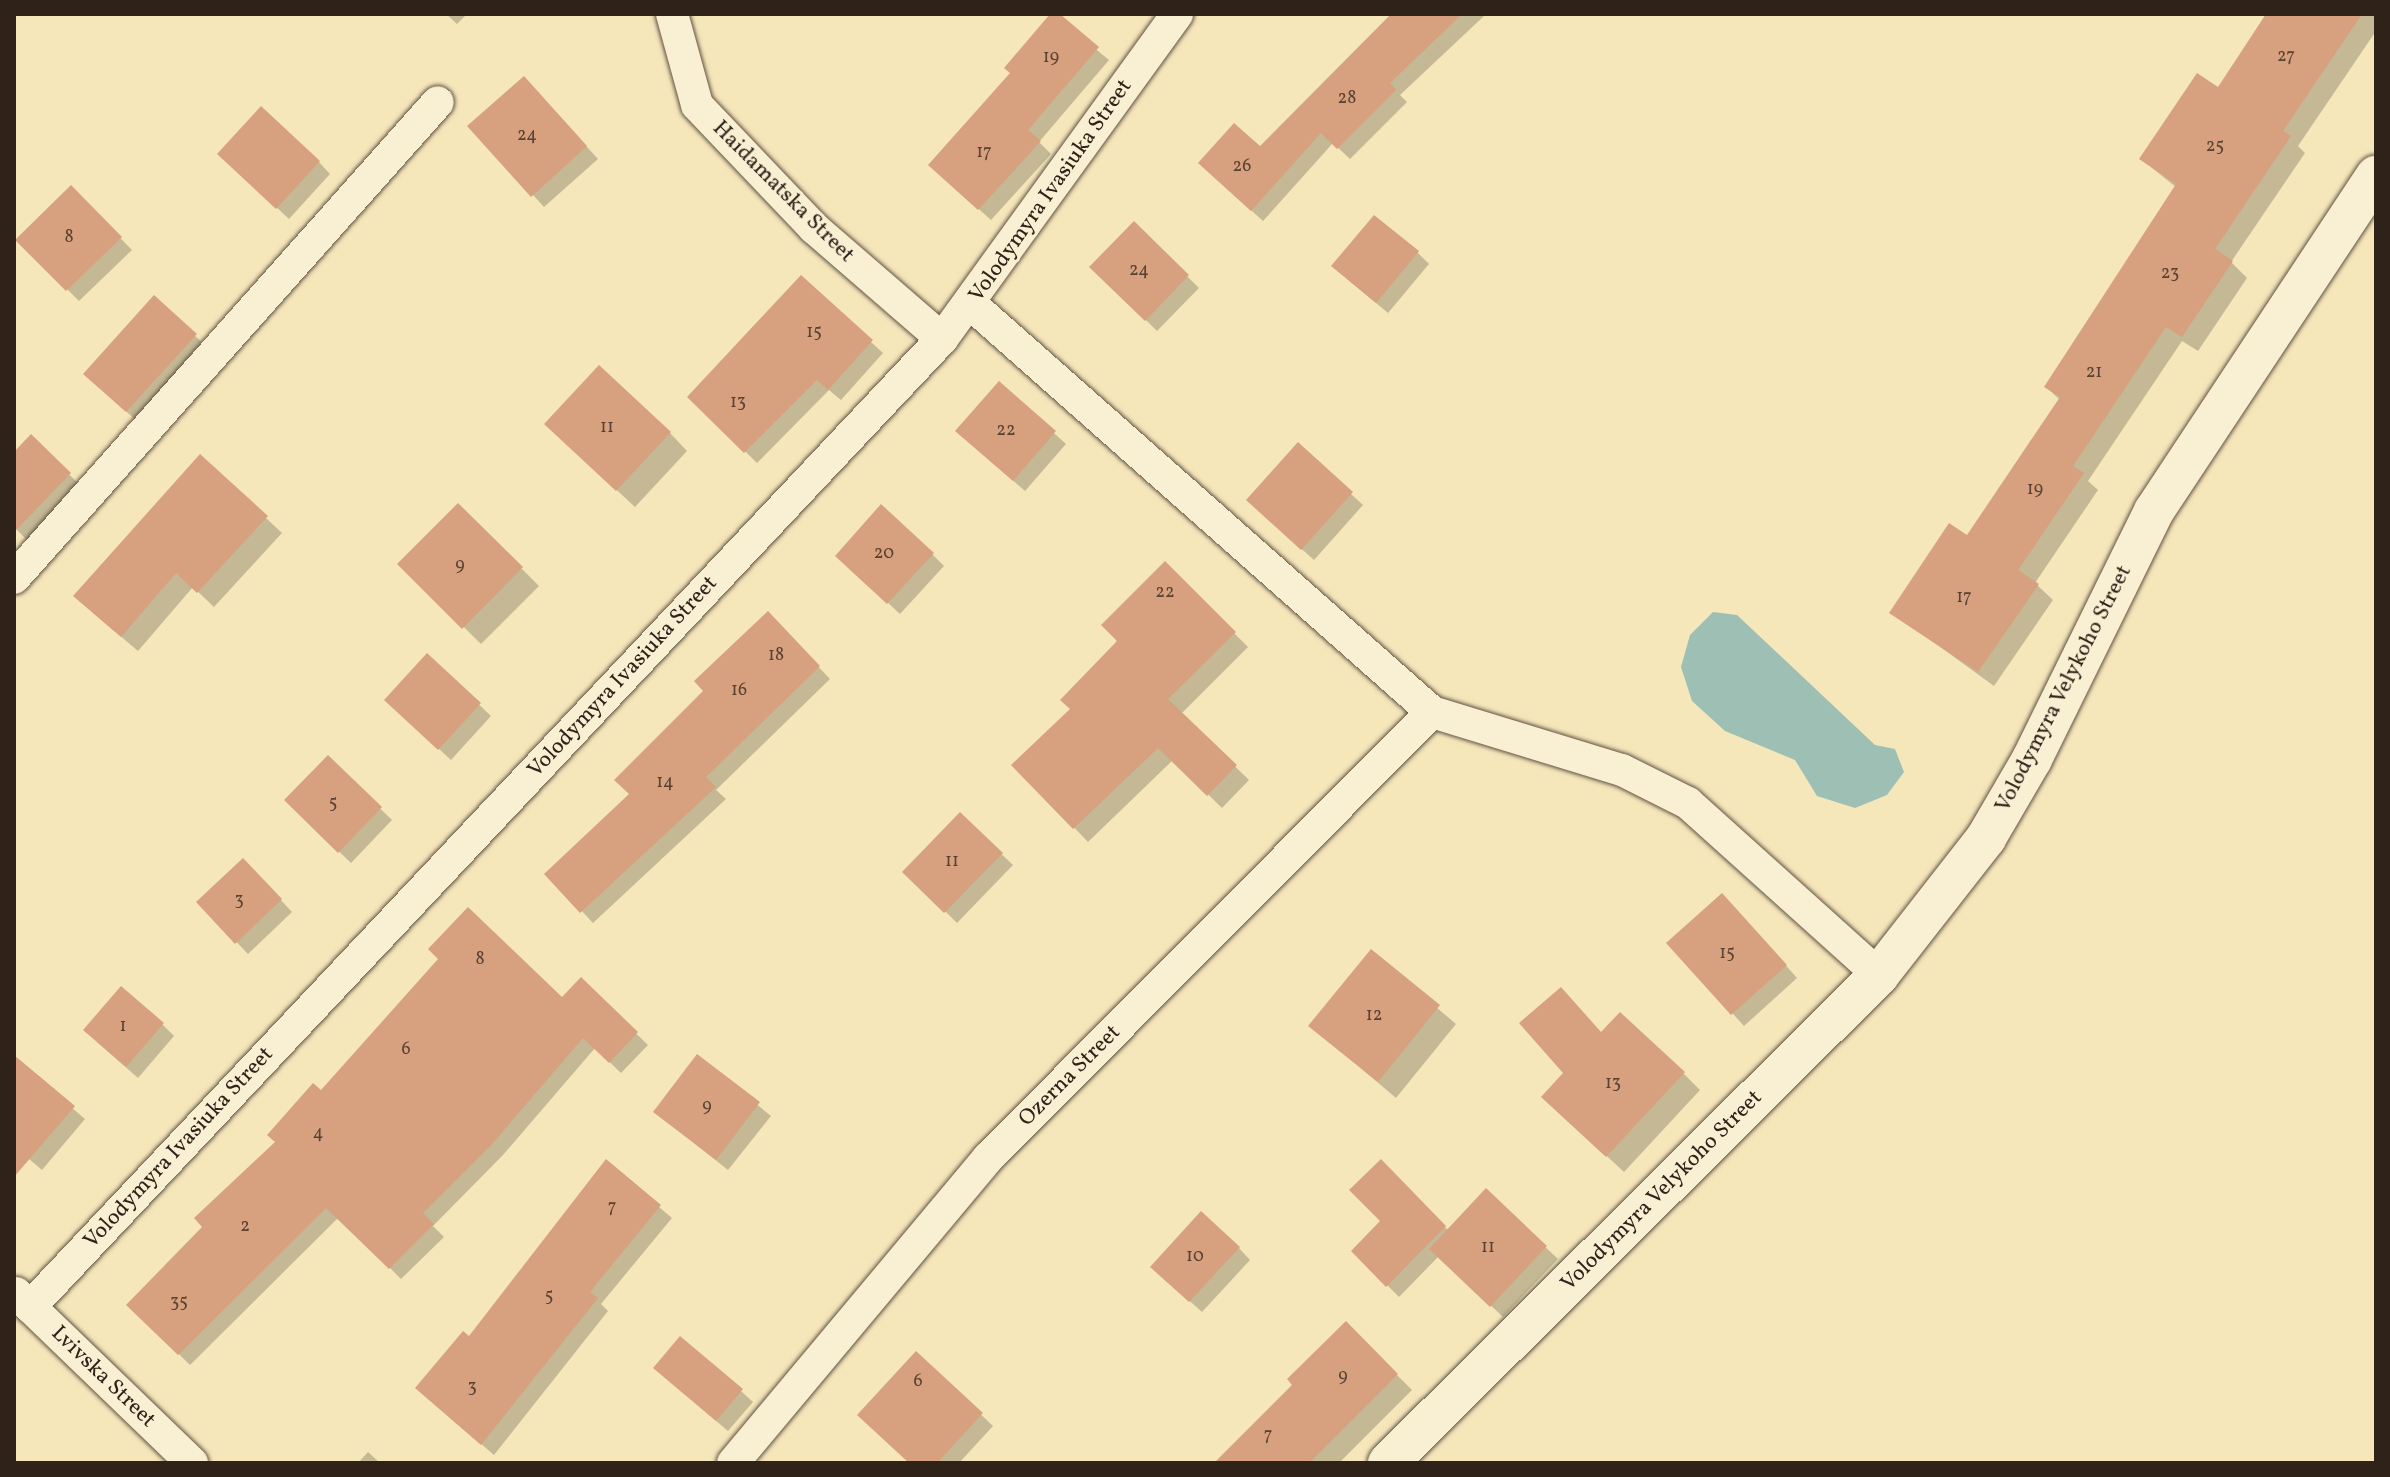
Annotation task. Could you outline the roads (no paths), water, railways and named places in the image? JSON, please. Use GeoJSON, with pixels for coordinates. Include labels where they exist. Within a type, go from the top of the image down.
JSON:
{"type":"FeatureCollection","features":[{"type":"Feature","properties":{"kind":"street","name":"Haidamatska Street"},"geometry":{"type":"LineString","coordinates":[[672,14],[697,105],[814,228],[942,339]]}},
{"type":"Feature","properties":{"kind":"street","name":"Volodymyra Ivasiuka Street"},"geometry":{"type":"LineString","coordinates":[[22,1299],[942,339],[972,305],[1177,14]]}},
{"type":"Feature","properties":{"kind":"street"},"geometry":{"type":"LineString","coordinates":[[14,578],[438,102]]}},
{"type":"Feature","properties":{"kind":"street","name":"Volodymyra Velykoho Street"},"geometry":{"type":"LineString","coordinates":[[1388,1463],[1879,975],[1986,838],[2032,759],[2154,511],[2376,176]]}},
{"type":"Feature","properties":{"kind":"street"},"geometry":{"type":"LineString","coordinates":[[972,305],[1432,712],[1622,770],[1688,803],[1879,975]]}},
{"type":"Feature","properties":{"kind":"street","name":"Ozerna Street"},"geometry":{"type":"LineString","coordinates":[[733,1463],[988,1158],[1432,712]]}},
{"type":"Feature","properties":{"kind":"street","name":"Lvivska Street"},"geometry":{"type":"LineString","coordinates":[[22,1299],[192,1463]]}},
{"type":"Feature","properties":{"kind":"water"},"geometry":{"type":"Polygon","coordinates":[[[1713,612],[1737,615],[1875,745],[1895,749],[1904,772],[1887,795],[1855,808],[1817,796],[1795,760],[1725,731],[1692,701],[1681,667],[1690,635],[1713,612]]]}}]}
